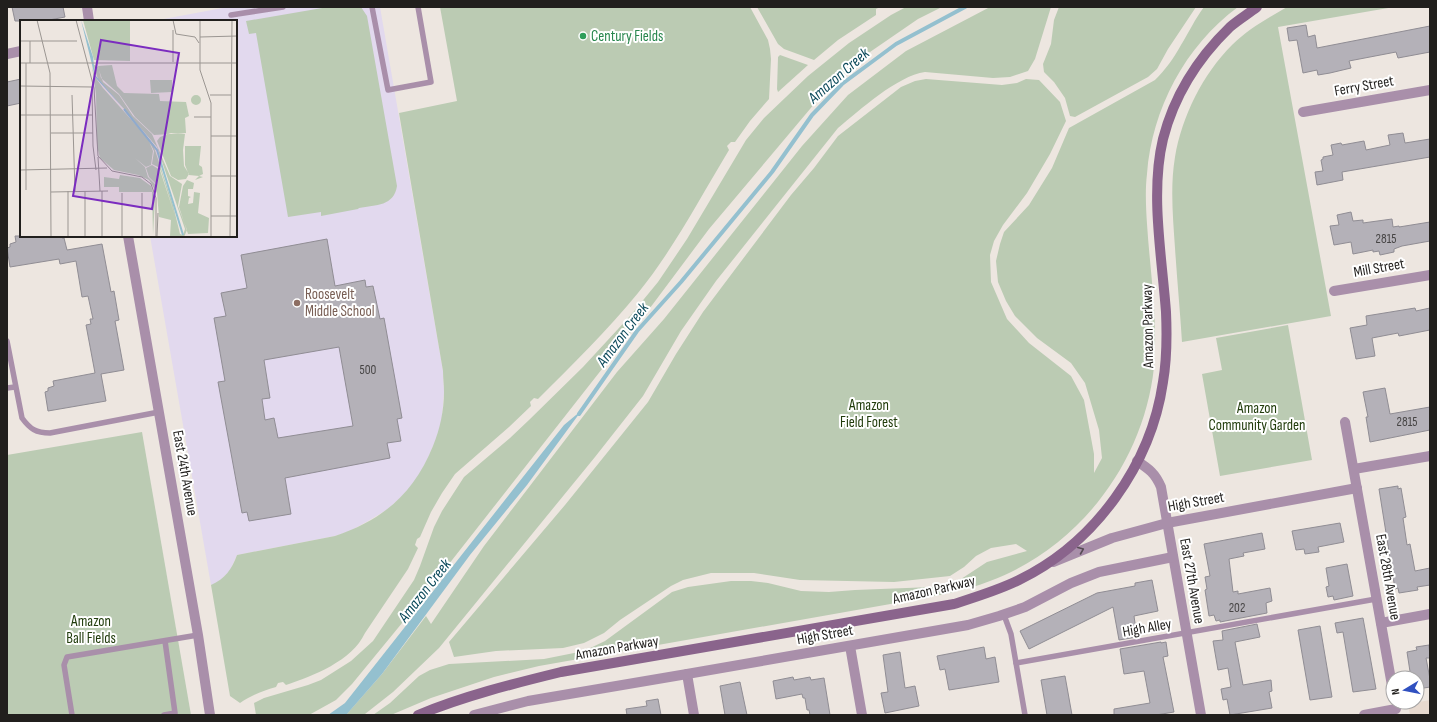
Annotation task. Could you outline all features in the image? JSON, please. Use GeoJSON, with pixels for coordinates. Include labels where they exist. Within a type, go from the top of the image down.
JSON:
{"type":"FeatureCollection","features":[{"type":"Feature","properties":{"kind":"main road","name":"Amazon Parkway"},"geometry":{"type":"LineString","coordinates":[[418,715],[443,705],[503,686],[561,672],[954,604],[986,594],[1019,580],[1045,565],[1066,550],[1088,531],[1124,486],[1146,442],[1157,412],[1163,382],[1166,348],[1166,313],[1158,218],[1159,174],[1163,140],[1175,103],[1189,78],[1208,50],[1232,26],[1257,7]]}},
{"type":"Feature","properties":{"kind":"street"},"geometry":{"type":"LineString","coordinates":[[87,7],[90,20]]}},
{"type":"Feature","properties":{"kind":"street"},"geometry":{"type":"LineString","coordinates":[[7,54],[20,51]]}},
{"type":"Feature","properties":{"kind":"street","name":"Ferry Street"},"geometry":{"type":"LineString","coordinates":[[1303,112],[1430,90]]}},
{"type":"Feature","properties":{"kind":"street","name":"East 24th Avenue"},"geometry":{"type":"LineString","coordinates":[[128,237],[198,635],[210,715]]}},
{"type":"Feature","properties":{"kind":"street","name":"Mill Street"},"geometry":{"type":"LineString","coordinates":[[1334,291],[1430,274]]}},
{"type":"Feature","properties":{"kind":"street","name":"East 28th Avenue"},"geometry":{"type":"LineString","coordinates":[[1345,422],[1389,670]]}},
{"type":"Feature","properties":{"kind":"street"},"geometry":{"type":"LineString","coordinates":[[1354,469],[1430,456]]}},
{"type":"Feature","properties":{"kind":"street","name":"East 27th Avenue"},"geometry":{"type":"LineString","coordinates":[[1137,461],[1150,470],[1157,478],[1161,487],[1201,715]]}},
{"type":"Feature","properties":{"kind":"street","name":"High Street"},"geometry":{"type":"LineString","coordinates":[[1045,565],[1112,538],[1167,522],[1357,488]]}},
{"type":"Feature","properties":{"kind":"street","name":"High Street"},"geometry":{"type":"LineString","coordinates":[[474,715],[528,701],[968,625],[1004,615],[1025,607],[1071,583],[1099,572],[1173,557]]}},
{"type":"Feature","properties":{"kind":"street"},"geometry":{"type":"LineString","coordinates":[[1381,623],[1430,614]]}},
{"type":"Feature","properties":{"kind":"street"},"geometry":{"type":"LineString","coordinates":[[850,646],[862,715]]}},
{"type":"Feature","properties":{"kind":"street"},"geometry":{"type":"LineString","coordinates":[[687,674],[694,715]]}},
{"type":"Feature","properties":{"kind":"street"},"geometry":{"type":"LineString","coordinates":[[1364,715],[1391,710]]}},
{"type":"Feature","properties":{"kind":"lane"},"geometry":{"type":"LineString","coordinates":[[231,15],[259,9],[283,7]]}},
{"type":"Feature","properties":{"kind":"lane"},"geometry":{"type":"LineString","coordinates":[[372,7],[388,90],[431,82],[418,7]]}},
{"type":"Feature","properties":{"kind":"lane"},"geometry":{"type":"LineString","coordinates":[[7,341],[22,418],[28,426],[40,433],[50,433],[159,412]]}},
{"type":"Feature","properties":{"kind":"lane"},"geometry":{"type":"LineString","coordinates":[[7,388],[15,387]]}},
{"type":"Feature","properties":{"kind":"lane","name":"High Alley"},"geometry":{"type":"LineString","coordinates":[[1016,664],[1376,599]]}},
{"type":"Feature","properties":{"kind":"lane"},"geometry":{"type":"LineString","coordinates":[[1004,615],[1010,630],[1025,715]]}},
{"type":"Feature","properties":{"kind":"lane"},"geometry":{"type":"LineString","coordinates":[[72,715],[64,665],[68,657],[198,635]]}},
{"type":"Feature","properties":{"kind":"lane"},"geometry":{"type":"LineString","coordinates":[[164,715],[175,713],[165,641]]}},
{"type":"Feature","properties":{"kind":"shaded area","name":"Roosevelt Middle School"},"geometry":{"type":"Polygon","coordinates":[[[228,7],[380,7],[443,371],[444,392],[442,418],[438,435],[417,479],[388,509],[350,531],[335,536],[237,555],[230,571],[217,583],[211,585],[150,237],[237,237],[237,20],[158,20],[228,7]]]}},
{"type":"Feature","properties":{"kind":"shaded area"},"geometry":{"type":"Polygon","coordinates":[[[1430,700],[1430,715],[1410,715],[1409,710],[1425,710],[1425,701],[1430,700]]]}},
{"type":"Feature","properties":{"kind":"green space"},"geometry":{"type":"Polygon","coordinates":[[[328,7],[361,7],[367,16],[397,186],[395,193],[388,201],[378,205],[321,216],[321,212],[288,217],[256,33],[249,34],[246,21],[328,7]]]}},
{"type":"Feature","properties":{"kind":"green space"},"geometry":{"type":"Polygon","coordinates":[[[440,7],[750,7],[768,40],[770,49],[769,99],[750,121],[735,142],[731,142],[727,146],[729,150],[686,223],[663,259],[638,293],[576,361],[538,399],[534,398],[530,402],[531,406],[455,474],[442,493],[431,512],[420,537],[417,539],[415,545],[418,548],[408,569],[359,643],[351,652],[331,666],[286,685],[283,682],[278,683],[276,687],[257,694],[240,703],[230,696],[211,585],[224,577],[233,565],[237,555],[335,536],[368,522],[382,513],[395,503],[416,478],[425,463],[438,433],[443,406],[443,371],[399,113],[457,101],[440,7]]]}},
{"type":"Feature","properties":{"kind":"green space"},"geometry":{"type":"Polygon","coordinates":[[[757,7],[880,7],[876,9],[876,15],[838,40],[814,60],[784,49],[778,44],[757,7]]]}},
{"type":"Feature","properties":{"kind":"green space"},"geometry":{"type":"Polygon","coordinates":[[[906,7],[942,7],[918,19],[870,52],[826,90],[709,229],[653,304],[416,606],[352,684],[336,700],[309,715],[256,715],[254,703],[264,698],[321,680],[351,661],[373,641],[414,580],[434,527],[442,511],[464,477],[529,420],[583,367],[630,316],[658,282],[687,239],[746,140],[764,118],[808,76],[849,43],[891,15],[906,7]]]}},
{"type":"Feature","properties":{"kind":"green space"},"geometry":{"type":"Polygon","coordinates":[[[990,7],[1051,7],[1035,59],[1028,71],[1010,77],[993,78],[925,72],[914,75],[879,95],[838,128],[716,281],[681,331],[643,396],[439,648],[393,692],[365,714],[346,715],[382,674],[426,616],[431,624],[484,546],[617,372],[664,319],[802,146],[848,95],[906,51],[990,7]]]}},
{"type":"Feature","properties":{"kind":"green space"},"geometry":{"type":"Polygon","coordinates":[[[1059,7],[1196,7],[1168,49],[1157,69],[1148,77],[1075,117],[1070,116],[1065,98],[1054,82],[1044,72],[1043,64],[1051,44],[1054,20],[1059,7]]]}},
{"type":"Feature","properties":{"kind":"green space","name":"Amazon Field Forest"},"geometry":{"type":"Polygon","coordinates":[[[1204,7],[1238,7],[1202,40],[1174,81],[1156,126],[1150,150],[1146,180],[1146,199],[1155,349],[1154,367],[1148,402],[1137,436],[1121,468],[1102,497],[1078,524],[1052,547],[1022,566],[990,581],[962,590],[539,666],[494,677],[431,698],[391,715],[373,715],[390,703],[419,676],[430,670],[449,664],[544,659],[584,651],[605,641],[672,592],[688,587],[731,581],[751,581],[768,583],[801,591],[829,592],[932,587],[958,581],[987,562],[1027,551],[1016,544],[991,548],[976,556],[964,567],[950,576],[894,582],[800,580],[754,573],[711,573],[683,580],[671,586],[620,620],[604,633],[584,643],[563,648],[496,651],[454,657],[449,642],[565,505],[648,402],[703,312],[791,195],[838,136],[901,87],[915,81],[926,79],[1002,85],[1017,83],[1026,79],[1039,80],[1060,102],[1066,121],[1050,154],[1027,193],[1003,225],[994,241],[990,255],[991,282],[1007,319],[1029,343],[1071,376],[1084,400],[1094,454],[1094,473],[1102,458],[1099,430],[1085,383],[1071,363],[1037,338],[1015,316],[1006,301],[998,282],[996,261],[1000,244],[1004,232],[1029,205],[1052,168],[1069,128],[1155,80],[1166,68],[1204,7]]]}},
{"type":"Feature","properties":{"kind":"green space"},"geometry":{"type":"Polygon","coordinates":[[[1287,7],[1394,7],[1278,27],[1331,316],[1182,342],[1173,225],[1172,191],[1173,168],[1183,126],[1195,96],[1203,82],[1222,56],[1232,45],[1258,24],[1287,7]]]}},
{"type":"Feature","properties":{"kind":"green space"},"geometry":{"type":"Polygon","coordinates":[[[780,55],[808,65],[778,92],[778,57],[780,55]]]}},
{"type":"Feature","properties":{"kind":"green space","name":"Amazon Community Garden"},"geometry":{"type":"Polygon","coordinates":[[[1288,325],[1312,460],[1220,476],[1202,374],[1222,370],[1216,338],[1288,325]]]}},
{"type":"Feature","properties":{"kind":"green space","name":"Amazon Ball Fields"},"geometry":{"type":"Polygon","coordinates":[[[142,432],[191,715],[7,715],[7,455],[142,432]]]}},
{"type":"Feature","properties":{"kind":"water"},"geometry":{"type":"Polygon","coordinates":[[[582,410],[527,485],[470,555],[382,674],[347,714],[328,715],[345,703],[564,425],[582,410]]]}},
{"type":"Feature","properties":{"kind":"building"},"geometry":{"type":"Polygon","coordinates":[[[12,7],[63,7],[65,17],[49,20],[15,21],[12,7]]]}},
{"type":"Feature","properties":{"kind":"building"},"geometry":{"type":"Polygon","coordinates":[[[1306,25],[1308,37],[1315,35],[1317,48],[1430,26],[1430,52],[1398,58],[1396,52],[1349,61],[1351,68],[1330,73],[1318,75],[1317,70],[1303,73],[1297,40],[1289,41],[1287,28],[1306,25]]]}},
{"type":"Feature","properties":{"kind":"building"},"geometry":{"type":"Polygon","coordinates":[[[20,79],[20,103],[7,106],[7,82],[20,79]]]}},
{"type":"Feature","properties":{"kind":"building"},"geometry":{"type":"Polygon","coordinates":[[[1403,133],[1405,143],[1430,139],[1430,157],[1342,172],[1343,180],[1317,185],[1315,172],[1323,171],[1321,160],[1323,157],[1333,155],[1331,145],[1341,143],[1342,145],[1364,141],[1366,150],[1390,145],[1388,135],[1403,133]]]}},
{"type":"Feature","properties":{"kind":"building"},"geometry":{"type":"Polygon","coordinates":[[[1351,212],[1353,221],[1363,220],[1363,223],[1392,219],[1393,227],[1430,222],[1430,241],[1402,246],[1394,249],[1394,252],[1380,255],[1379,251],[1373,252],[1373,250],[1353,254],[1351,242],[1334,245],[1330,226],[1339,225],[1337,215],[1351,212]]]}},
{"type":"Feature","properties":{"kind":"building"},"geometry":{"type":"Polygon","coordinates":[[[15,236],[62,237],[64,238],[67,250],[102,244],[111,292],[114,291],[119,320],[115,321],[124,370],[101,374],[106,401],[48,411],[45,392],[48,391],[48,388],[54,386],[53,381],[95,373],[86,325],[91,324],[90,319],[93,319],[88,296],[82,297],[76,261],[60,264],[59,259],[10,267],[7,248],[10,247],[10,244],[16,242],[15,236]]]}},
{"type":"Feature","properties":{"kind":"building"},"geometry":{"type":"Polygon","coordinates":[[[327,239],[335,286],[365,280],[366,287],[373,286],[380,319],[384,318],[402,418],[397,419],[401,441],[387,443],[390,458],[285,478],[291,514],[249,521],[247,512],[242,513],[218,382],[225,381],[214,318],[226,316],[221,293],[247,288],[241,255],[327,239]],[[339,347],[264,360],[270,398],[262,399],[265,420],[274,418],[278,438],[353,426],[339,347]]]}},
{"type":"Feature","properties":{"kind":"building"},"geometry":{"type":"Polygon","coordinates":[[[1415,308],[1416,311],[1430,308],[1430,330],[1399,336],[1398,333],[1372,338],[1375,356],[1356,359],[1350,328],[1367,325],[1366,316],[1415,308]]]}},
{"type":"Feature","properties":{"kind":"building"},"geometry":{"type":"Polygon","coordinates":[[[1385,388],[1390,414],[1430,407],[1430,430],[1370,442],[1366,417],[1368,417],[1363,392],[1385,388]]]}},
{"type":"Feature","properties":{"kind":"building"},"geometry":{"type":"Polygon","coordinates":[[[1398,486],[1398,489],[1401,488],[1406,517],[1403,518],[1407,545],[1410,544],[1415,571],[1430,568],[1430,585],[1417,587],[1418,590],[1399,593],[1398,588],[1395,589],[1379,489],[1398,486]]]}},
{"type":"Feature","properties":{"kind":"building"},"geometry":{"type":"Polygon","coordinates":[[[1340,523],[1344,542],[1318,547],[1319,552],[1305,554],[1304,549],[1296,550],[1292,531],[1340,523]]]}},
{"type":"Feature","properties":{"kind":"building"},"geometry":{"type":"Polygon","coordinates":[[[1262,533],[1265,549],[1243,553],[1244,556],[1229,559],[1233,592],[1238,591],[1238,594],[1270,588],[1272,601],[1266,603],[1267,613],[1220,622],[1220,620],[1216,621],[1214,615],[1209,616],[1205,590],[1207,589],[1205,577],[1210,576],[1204,544],[1262,533]]]}},
{"type":"Feature","properties":{"kind":"building"},"geometry":{"type":"Polygon","coordinates":[[[1347,564],[1353,596],[1334,600],[1333,596],[1328,597],[1326,587],[1329,586],[1326,568],[1347,564]]]}},
{"type":"Feature","properties":{"kind":"building"},"geometry":{"type":"Polygon","coordinates":[[[1152,580],[1158,611],[1134,616],[1137,637],[1119,640],[1113,607],[1029,649],[1020,631],[1097,593],[1135,586],[1135,583],[1152,580]]]}},
{"type":"Feature","properties":{"kind":"building"},"geometry":{"type":"Polygon","coordinates":[[[1363,618],[1376,689],[1353,692],[1343,632],[1337,633],[1335,623],[1363,618]]]}},
{"type":"Feature","properties":{"kind":"building"},"geometry":{"type":"Polygon","coordinates":[[[1257,624],[1260,637],[1235,642],[1243,685],[1271,680],[1272,691],[1269,692],[1272,708],[1230,715],[1227,699],[1223,700],[1221,689],[1231,687],[1228,668],[1218,670],[1213,641],[1223,640],[1222,631],[1257,624]]]}},
{"type":"Feature","properties":{"kind":"building"},"geometry":{"type":"Polygon","coordinates":[[[1320,626],[1332,697],[1310,700],[1298,630],[1320,626]]]}},
{"type":"Feature","properties":{"kind":"building"},"geometry":{"type":"Polygon","coordinates":[[[1166,642],[1168,656],[1163,657],[1174,712],[1156,715],[1114,715],[1114,709],[1150,703],[1144,671],[1124,674],[1120,649],[1166,642]]]}},
{"type":"Feature","properties":{"kind":"building"},"geometry":{"type":"Polygon","coordinates":[[[1429,645],[1430,658],[1426,658],[1430,687],[1425,688],[1425,670],[1410,670],[1407,652],[1417,650],[1416,647],[1429,645]]]}},
{"type":"Feature","properties":{"kind":"building"},"geometry":{"type":"Polygon","coordinates":[[[984,647],[986,659],[995,657],[999,682],[949,690],[945,669],[940,670],[937,656],[984,647]]]}},
{"type":"Feature","properties":{"kind":"building"},"geometry":{"type":"Polygon","coordinates":[[[900,652],[905,688],[915,686],[919,706],[885,713],[881,693],[888,692],[883,655],[900,652]]]}},
{"type":"Feature","properties":{"kind":"building"},"geometry":{"type":"Polygon","coordinates":[[[1065,676],[1072,715],[1047,715],[1041,680],[1065,676]]]}},
{"type":"Feature","properties":{"kind":"building"},"geometry":{"type":"Polygon","coordinates":[[[793,677],[794,680],[810,677],[811,680],[824,678],[830,715],[810,715],[809,710],[807,710],[805,698],[803,698],[802,694],[776,699],[773,681],[793,677]]]}},
{"type":"Feature","properties":{"kind":"building"},"geometry":{"type":"Polygon","coordinates":[[[740,682],[747,715],[725,715],[720,686],[740,682]]]}},
{"type":"Feature","properties":{"kind":"building"},"geometry":{"type":"Polygon","coordinates":[[[658,699],[661,715],[627,715],[626,709],[647,706],[646,701],[658,699]]]}},
{"type":"Feature","properties":{"kind":"waterway","name":"Amazon Creek"},"geometry":{"type":"LineString","coordinates":[[579,414],[637,331],[681,282],[772,172],[812,115],[842,84],[896,44],[965,7]]}},
{"type":"Feature","properties":{"kind":"place","name":"Century Fields"},"geometry":{"type":"Point","coordinates":[583,36]}},
{"type":"Feature","properties":{"kind":"place","name":"Roosevelt Middle School"},"geometry":{"type":"Point","coordinates":[297,303]}}]}
